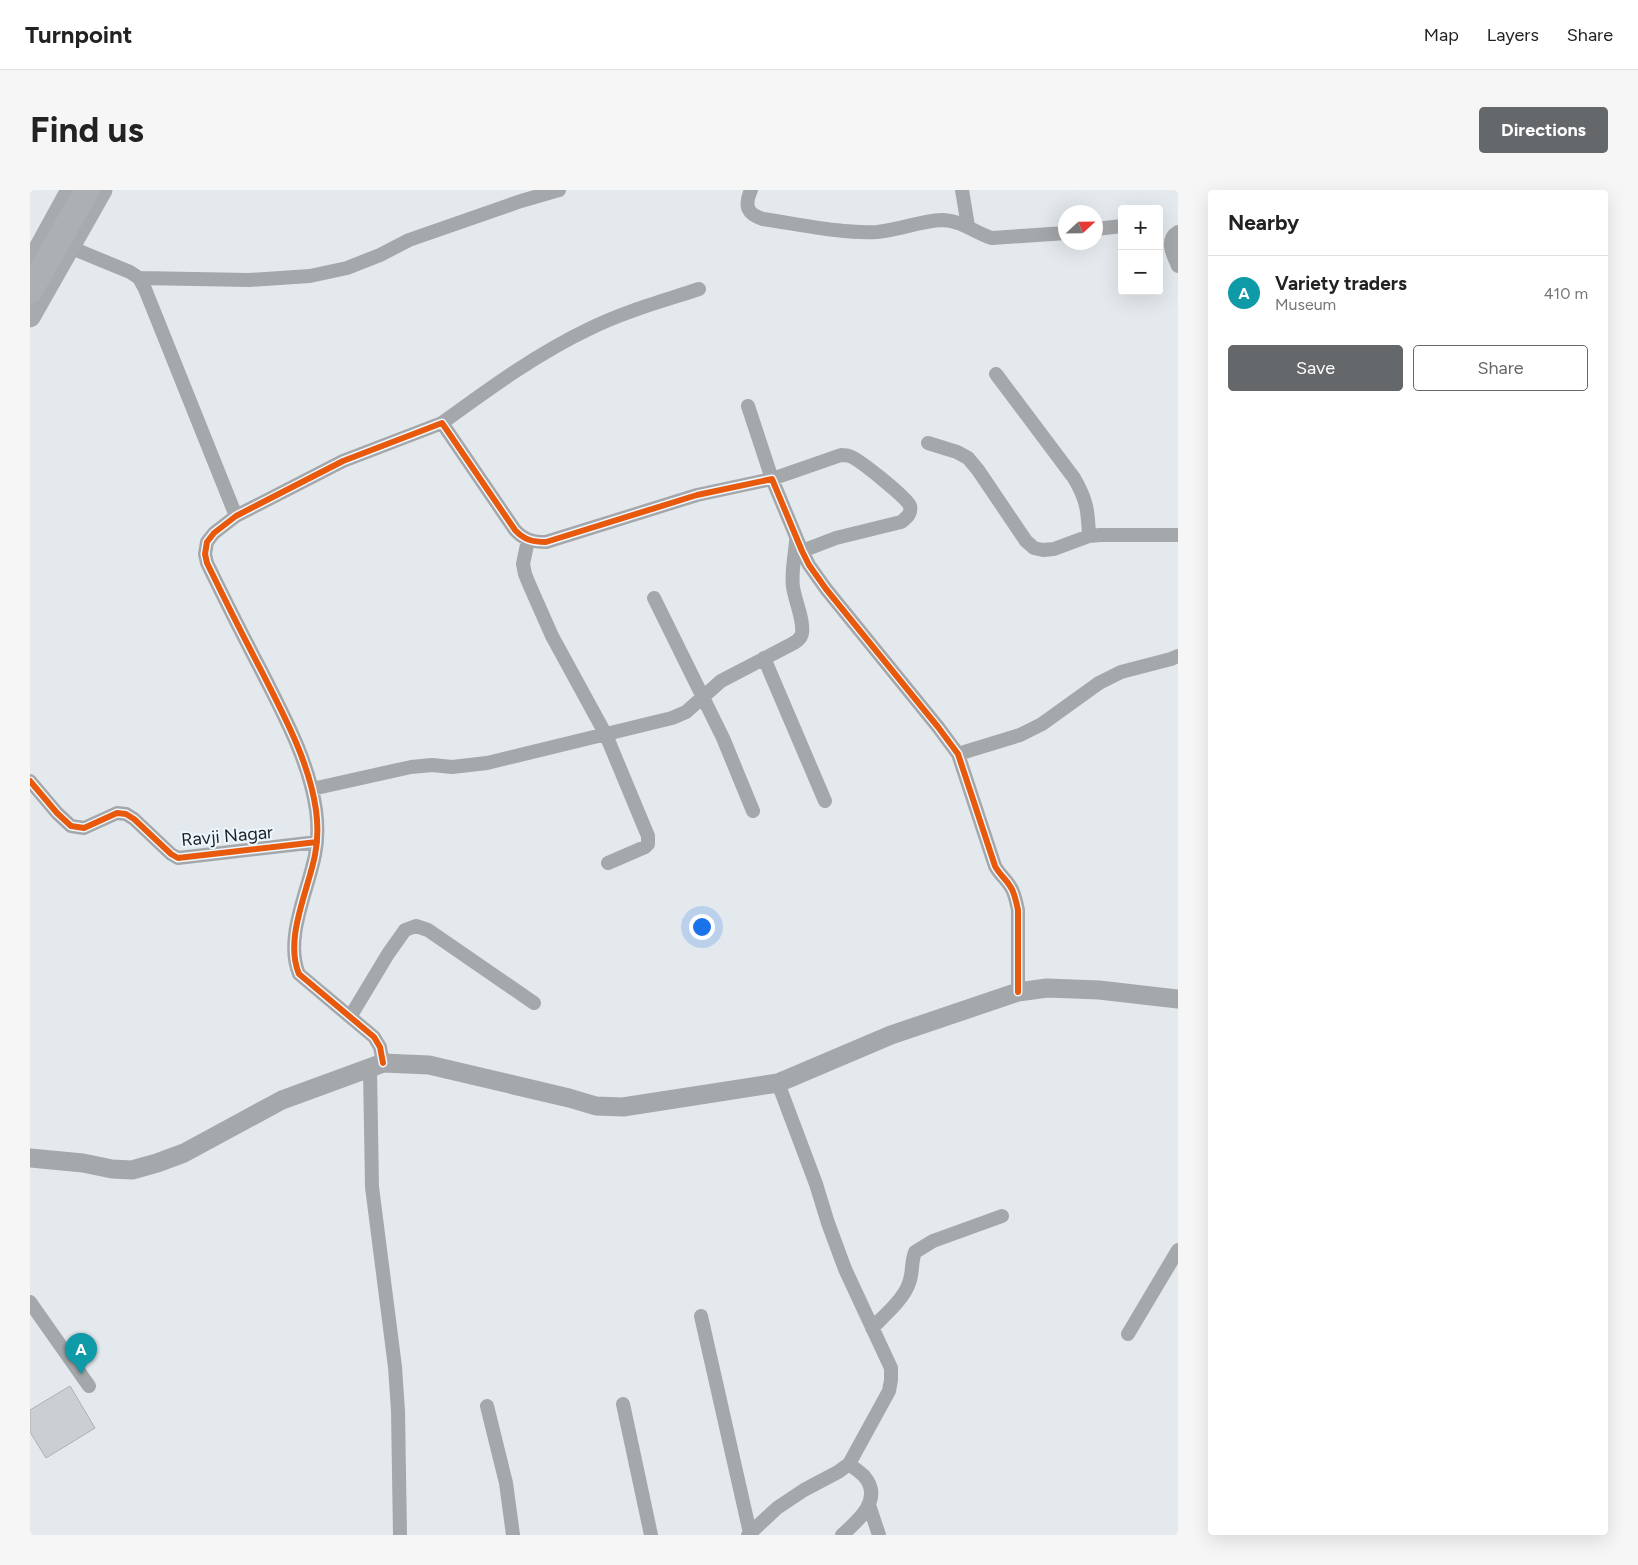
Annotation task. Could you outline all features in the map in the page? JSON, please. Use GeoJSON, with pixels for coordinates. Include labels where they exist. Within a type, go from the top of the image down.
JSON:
{"type":"FeatureCollection","features":[{"type":"Feature","properties":{"kind":"highway"},"geometry":{"type":"LineString","coordinates":[[30,290],[87,190]]}},
{"type":"Feature","properties":{"kind":"main road"},"geometry":{"type":"LineString","coordinates":[[30,265],[71,190]]}},
{"type":"Feature","properties":{"kind":"main road"},"geometry":{"type":"LineString","coordinates":[[30,317],[102,190]]}},
{"type":"Feature","properties":{"kind":"street"},"geometry":{"type":"LineString","coordinates":[[139,278],[249,280],[310,276],[347,268],[380,255],[409,240],[559,190]]}},
{"type":"Feature","properties":{"kind":"street"},"geometry":{"type":"LineString","coordinates":[[751,190],[748,210],[754,216],[763,219],[850,231],[878,232],[942,220],[968,226],[983,236],[992,238],[1058,234]]}},
{"type":"Feature","properties":{"kind":"street"},"geometry":{"type":"LineString","coordinates":[[962,190],[968,226]]}},
{"type":"Feature","properties":{"kind":"street"},"geometry":{"type":"LineString","coordinates":[[1103,228],[1118,226]]}},
{"type":"Feature","properties":{"kind":"street"},"geometry":{"type":"LineString","coordinates":[[1178,232],[1170,240],[1178,266]]}},
{"type":"Feature","properties":{"kind":"street"},"geometry":{"type":"LineString","coordinates":[[46,237],[130,272],[139,278],[236,516]]}},
{"type":"Feature","properties":{"kind":"street"},"geometry":{"type":"LineString","coordinates":[[400,1535],[398,1411],[394,1358],[372,1187],[377,1066],[380,1047],[374,1037],[299,974],[295,964],[297,924],[313,863],[318,832],[312,789],[303,757],[207,563],[205,554],[207,542],[214,533],[236,516],[343,462],[442,423],[541,354],[582,332],[616,316],[699,289]]}},
{"type":"Feature","properties":{"kind":"street"},"geometry":{"type":"LineString","coordinates":[[996,374],[1074,478],[1083,493],[1088,509],[1089,536]]}},
{"type":"Feature","properties":{"kind":"street"},"geometry":{"type":"LineString","coordinates":[[748,406],[772,479],[799,546],[809,565],[938,726],[958,754],[995,866],[999,874],[1012,888],[1016,899],[1018,910],[1018,992]]}},
{"type":"Feature","properties":{"kind":"street"},"geometry":{"type":"LineString","coordinates":[[442,423],[515,530],[528,540],[546,542],[697,495],[772,479],[841,455],[850,456],[859,461],[904,498],[910,506],[910,512],[901,522],[799,546]]}},
{"type":"Feature","properties":{"kind":"street"},"geometry":{"type":"LineString","coordinates":[[928,444],[957,452],[968,458],[1026,541],[1034,548],[1043,550],[1054,549],[1089,536],[1112,534],[1178,535]]}},
{"type":"Feature","properties":{"kind":"street"},"geometry":{"type":"LineString","coordinates":[[528,540],[524,564],[527,579],[552,636],[606,735],[649,840],[645,847],[608,863]]}},
{"type":"Feature","properties":{"kind":"street"},"geometry":{"type":"LineString","coordinates":[[312,789],[412,767],[432,765],[452,767],[487,763],[606,735],[672,718],[686,712],[721,681],[797,640],[802,635],[802,626],[792,576],[799,546]]}},
{"type":"Feature","properties":{"kind":"street"},"geometry":{"type":"LineString","coordinates":[[654,598],[723,738],[753,811]]}},
{"type":"Feature","properties":{"kind":"street"},"geometry":{"type":"LineString","coordinates":[[958,754],[1020,735],[1042,724],[1098,683],[1121,672],[1178,656]]}},
{"type":"Feature","properties":{"kind":"street"},"geometry":{"type":"LineString","coordinates":[[764,658],[825,801]]}},
{"type":"Feature","properties":{"kind":"street","name":"Ravji Nagar"},"geometry":{"type":"LineString","coordinates":[[30,781],[57,813],[71,826],[84,828],[117,813],[126,814],[178,858],[316,842]]}},
{"type":"Feature","properties":{"kind":"street"},"geometry":{"type":"LineString","coordinates":[[350,1017],[388,954],[405,930],[416,926],[428,930],[534,1003]]}},
{"type":"Feature","properties":{"kind":"street"},"geometry":{"type":"LineString","coordinates":[[30,1158],[132,1170],[184,1153],[282,1100],[377,1066],[429,1065],[596,1106],[623,1107],[778,1083],[891,1035],[1018,992],[1047,988],[1099,990],[1178,999]]}},
{"type":"Feature","properties":{"kind":"street"},"geometry":{"type":"LineString","coordinates":[[749,1534],[777,1508],[849,1464],[889,1391],[891,1380],[891,1368],[845,1269],[816,1184],[778,1083]]}},
{"type":"Feature","properties":{"kind":"street"},"geometry":{"type":"LineString","coordinates":[[872,1328],[903,1294],[910,1283],[912,1259],[915,1252],[933,1241],[1002,1216]]}},
{"type":"Feature","properties":{"kind":"street"},"geometry":{"type":"LineString","coordinates":[[1128,1334],[1178,1250]]}},
{"type":"Feature","properties":{"kind":"street"},"geometry":{"type":"LineString","coordinates":[[30,1302],[89,1386]]}},
{"type":"Feature","properties":{"kind":"street"},"geometry":{"type":"LineString","coordinates":[[701,1316],[749,1534]]}},
{"type":"Feature","properties":{"kind":"street"},"geometry":{"type":"LineString","coordinates":[[623,1404],[651,1535]]}},
{"type":"Feature","properties":{"kind":"street"},"geometry":{"type":"LineString","coordinates":[[488,1406],[506,1483],[513,1535]]}},
{"type":"Feature","properties":{"kind":"street"},"geometry":{"type":"LineString","coordinates":[[849,1464],[864,1476],[869,1484],[869,1505],[878,1535]]}},
{"type":"Feature","properties":{"kind":"street"},"geometry":{"type":"LineString","coordinates":[[842,1535],[862,1517],[869,1505]]}},
{"type":"Feature","properties":{"kind":"building"},"geometry":{"type":"Polygon","coordinates":[[[70,1386],[95,1428],[46,1458],[30,1432],[30,1410],[70,1386]]]}},
{"type":"Feature","properties":{"kind":"cycle path"},"geometry":{"type":"LineString","coordinates":[[383,1063],[380,1047],[374,1037],[299,974],[294,946],[296,930],[312,869],[317,838],[317,816],[313,792],[295,739],[207,563],[205,554],[207,542],[214,533],[236,516],[343,461],[442,423],[515,530],[525,538],[533,541],[546,542],[697,495],[772,479],[809,565],[826,589],[958,754],[995,866],[1010,886],[1015,898],[1018,910],[1018,992]]}},
{"type":"Feature","properties":{"kind":"cycle path"},"geometry":{"type":"LineString","coordinates":[[30,781],[57,813],[71,826],[84,828],[117,813],[126,814],[178,858],[317,842]]}},
{"type":"Feature","properties":{"kind":"place","name":"Variety traders"},"geometry":{"type":"Point","coordinates":[81,1374]}}]}
